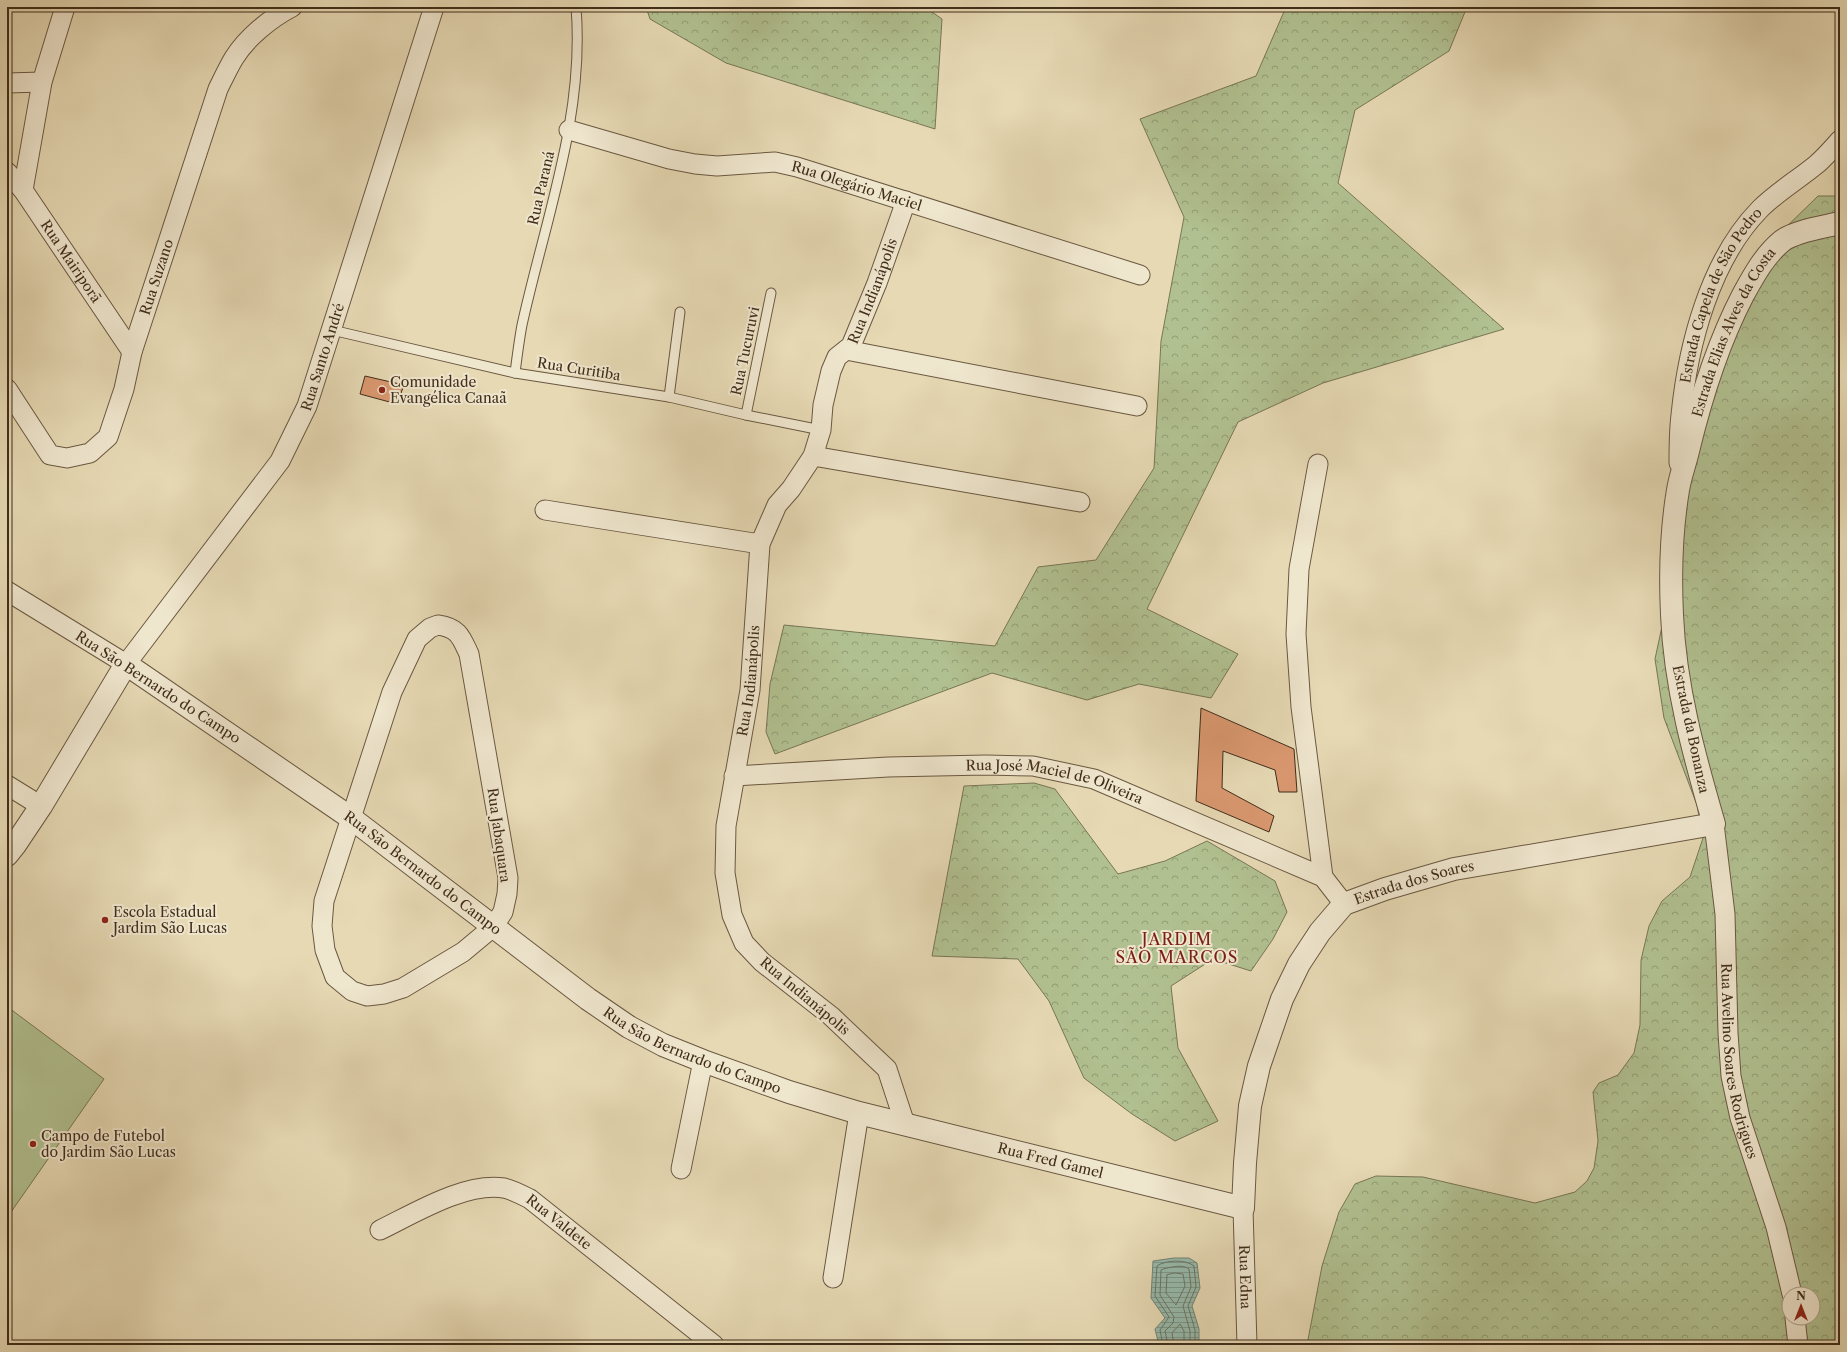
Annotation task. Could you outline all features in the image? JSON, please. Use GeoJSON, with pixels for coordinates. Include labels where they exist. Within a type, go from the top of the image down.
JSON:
{"type":"FeatureCollection","features":[{"type":"Feature","properties":{"kind":"street"},"geometry":{"type":"LineString","coordinates":[[22,190],[42,82],[65,7]]}},
{"type":"Feature","properties":{"kind":"street","name":"Rua Suzano"},"geometry":{"type":"LineString","coordinates":[[7,389],[50,455],[67,458],[90,453],[108,437],[124,389],[132,352],[218,89],[234,57],[254,35],[283,12],[292,7]]}},
{"type":"Feature","properties":{"kind":"street","name":"Rua Santo André"},"geometry":{"type":"LineString","coordinates":[[126,664],[280,460],[307,406],[434,7]]}},
{"type":"Feature","properties":{"kind":"street"},"geometry":{"type":"LineString","coordinates":[[7,83],[42,82]]}},
{"type":"Feature","properties":{"kind":"street","name":"Rua Olegário Maciel"},"geometry":{"type":"LineString","coordinates":[[569,130],[669,160],[717,166],[775,162],[797,166],[1140,275]]}},
{"type":"Feature","properties":{"kind":"street","name":"Estrada Capela de São Pedro"},"geometry":{"type":"LineString","coordinates":[[1678,489],[1681,415],[1688,368],[1699,322],[1718,271],[1737,237],[1761,209],[1818,163],[1840,140]]}},
{"type":"Feature","properties":{"kind":"street","name":"Rua Mairiporã"},"geometry":{"type":"LineString","coordinates":[[7,172],[22,190],[132,352]]}},
{"type":"Feature","properties":{"kind":"street","name":"Rua Indianápolis"},"geometry":{"type":"LineString","coordinates":[[905,1124],[887,1068],[831,1016],[762,962],[744,943],[732,915],[725,873],[726,826],[750,690],[760,544],[776,505],[791,489],[813,456],[821,430],[823,405],[831,371],[837,357],[851,346],[877,283],[906,201]]}},
{"type":"Feature","properties":{"kind":"street","name":"Estrada Elias Alves da Costa"},"geometry":{"type":"LineString","coordinates":[[1678,489],[1699,408],[1728,323],[1764,258],[1784,240],[1807,231],[1840,223]]}},
{"type":"Feature","properties":{"kind":"street"},"geometry":{"type":"LineString","coordinates":[[846,350],[1137,406]]}},
{"type":"Feature","properties":{"kind":"street"},"geometry":{"type":"LineString","coordinates":[[813,456],[1080,502]]}},
{"type":"Feature","properties":{"kind":"street"},"geometry":{"type":"LineString","coordinates":[[1318,464],[1299,569],[1296,634],[1301,707],[1323,877]]}},
{"type":"Feature","properties":{"kind":"street","name":"Estrada da Bonanza"},"geometry":{"type":"LineString","coordinates":[[1678,489],[1670,565],[1672,617],[1678,677],[1693,752],[1714,824]]}},
{"type":"Feature","properties":{"kind":"street"},"geometry":{"type":"LineString","coordinates":[[545,510],[760,544]]}},
{"type":"Feature","properties":{"kind":"street","name":"Rua São Bernardo do Campo"},"geometry":{"type":"LineString","coordinates":[[7,591],[126,664],[351,818],[492,927],[588,999],[629,1027],[662,1045],[703,1061],[789,1092],[859,1113]]}},
{"type":"Feature","properties":{"kind":"street","name":"Rua Jabaquara"},"geometry":{"type":"LineString","coordinates":[[438,626],[447,626],[461,636],[469,654],[474,678],[508,878],[507,894],[503,912],[492,927],[463,952],[403,988],[384,994],[367,996],[352,991],[335,977],[325,950],[322,926],[324,901],[392,692],[418,639],[430,628],[438,626]]}},
{"type":"Feature","properties":{"kind":"street"},"geometry":{"type":"LineString","coordinates":[[7,855],[41,806],[126,664]]}},
{"type":"Feature","properties":{"kind":"street","name":"Rua José Maciel de Oliveira"},"geometry":{"type":"LineString","coordinates":[[734,776],[888,768],[986,765],[1033,766],[1094,779],[1163,807],[1323,877],[1344,904]]}},
{"type":"Feature","properties":{"kind":"street"},"geometry":{"type":"LineString","coordinates":[[7,785],[41,806]]}},
{"type":"Feature","properties":{"kind":"street","name":"Estrada dos Soares"},"geometry":{"type":"LineString","coordinates":[[1243,1208],[1250,1106],[1259,1066],[1282,999],[1299,964],[1320,932],[1344,904],[1385,889],[1454,869],[1714,824]]}},
{"type":"Feature","properties":{"kind":"street","name":"Rua Avelino Soares Rodrigues"},"geometry":{"type":"LineString","coordinates":[[1714,824],[1725,914],[1731,1076],[1740,1118],[1776,1227],[1790,1286]]}},
{"type":"Feature","properties":{"kind":"street"},"geometry":{"type":"LineString","coordinates":[[681,1169],[703,1061]]}},
{"type":"Feature","properties":{"kind":"street"},"geometry":{"type":"LineString","coordinates":[[832,1278],[859,1113]]}},
{"type":"Feature","properties":{"kind":"street","name":"Rua Fred Gamel"},"geometry":{"type":"LineString","coordinates":[[859,1113],[1243,1208]]}},
{"type":"Feature","properties":{"kind":"street","name":"Rua Valdete"},"geometry":{"type":"LineString","coordinates":[[380,1230],[457,1194],[485,1187],[506,1188],[530,1199],[714,1345]]}},
{"type":"Feature","properties":{"kind":"street","name":"Rua Edna"},"geometry":{"type":"LineString","coordinates":[[1243,1208],[1247,1345]]}},
{"type":"Feature","properties":{"kind":"street"},"geometry":{"type":"LineString","coordinates":[[1796,1326],[1798,1345]]}},
{"type":"Feature","properties":{"kind":"lane","name":"Rua Paraná"},"geometry":{"type":"LineString","coordinates":[[515,373],[522,326],[569,130],[578,28],[576,7]]}},
{"type":"Feature","properties":{"kind":"lane","name":"Rua Tucuruvi"},"geometry":{"type":"LineString","coordinates":[[746,415],[771,293]]}},
{"type":"Feature","properties":{"kind":"lane"},"geometry":{"type":"LineString","coordinates":[[669,397],[680,312]]}},
{"type":"Feature","properties":{"kind":"lane","name":"Rua Curitiba"},"geometry":{"type":"LineString","coordinates":[[332,330],[515,373],[669,397],[746,415],[821,430]]}},
{"type":"Feature","properties":{"kind":"green space"},"geometry":{"type":"Polygon","coordinates":[[[646,7],[925,7],[942,19],[935,129],[726,63],[650,19],[646,7]]]}},
{"type":"Feature","properties":{"kind":"green space"},"geometry":{"type":"Polygon","coordinates":[[[1286,7],[1467,7],[1449,51],[1355,110],[1338,183],[1504,329],[1323,383],[1238,422],[1147,609],[1238,654],[1211,698],[1139,684],[1087,700],[992,673],[775,754],[766,732],[770,684],[784,625],[995,646],[1038,567],[1096,560],[1154,468],[1161,341],[1184,217],[1140,119],[1256,76],[1286,7]]]}},
{"type":"Feature","properties":{"kind":"green space"},"geometry":{"type":"Polygon","coordinates":[[[1818,196],[1840,196],[1840,1345],[1307,1345],[1322,1266],[1339,1212],[1355,1184],[1376,1176],[1423,1177],[1535,1203],[1575,1192],[1587,1181],[1594,1168],[1598,1141],[1593,1092],[1599,1083],[1618,1075],[1634,1053],[1640,1025],[1641,960],[1649,926],[1662,901],[1690,877],[1703,838],[1697,805],[1664,718],[1655,659],[1664,617],[1665,553],[1704,422],[1715,396],[1720,369],[1775,238],[1818,196]]]}},
{"type":"Feature","properties":{"kind":"green space"},"geometry":{"type":"Polygon","coordinates":[[[1034,783],[1055,789],[1118,874],[1165,861],[1207,841],[1275,881],[1287,912],[1273,939],[1251,971],[1213,959],[1171,986],[1178,1048],[1218,1121],[1175,1141],[1132,1114],[1084,1078],[1049,1001],[1018,959],[932,956],[964,786],[1034,783]]]}},
{"type":"Feature","properties":{"kind":"green space","name":"Campo de Futebol do Jardim São Lucas"},"geometry":{"type":"Polygon","coordinates":[[[9,1008],[104,1079],[11,1212],[7,1209],[7,1011],[9,1008]]]}},
{"type":"Feature","properties":{"kind":"water"},"geometry":{"type":"Polygon","coordinates":[[[1174,1258],[1189,1258],[1197,1263],[1200,1288],[1192,1306],[1199,1329],[1199,1345],[1159,1345],[1155,1329],[1165,1318],[1151,1298],[1153,1261],[1174,1258]]]}},
{"type":"Feature","properties":{"kind":"building","name":"Comunidade Evangélica Canaã"},"geometry":{"type":"Polygon","coordinates":[[[365,376],[404,385],[397,404],[360,394],[365,376]]]}},
{"type":"Feature","properties":{"kind":"building"},"geometry":{"type":"Polygon","coordinates":[[[1201,708],[1294,749],[1297,792],[1279,792],[1275,770],[1223,751],[1222,788],[1274,816],[1269,832],[1196,801],[1201,708]]]}},
{"type":"Feature","properties":{"kind":"place","name":"Comunidade Evangélica Canaã"},"geometry":{"type":"Point","coordinates":[382,390]}},
{"type":"Feature","properties":{"kind":"place","name":"Escola Estadual Jardim São Lucas"},"geometry":{"type":"Point","coordinates":[105,920]}},
{"type":"Feature","properties":{"kind":"place","name":"Campo de Futebol do Jardim São Lucas"},"geometry":{"type":"Point","coordinates":[33,1144]}},
{"type":"Feature","properties":{"kind":"district","name":"JARDIM SÃO MARCOS"},"geometry":{"type":"Point","coordinates":[1177,948]}}]}
